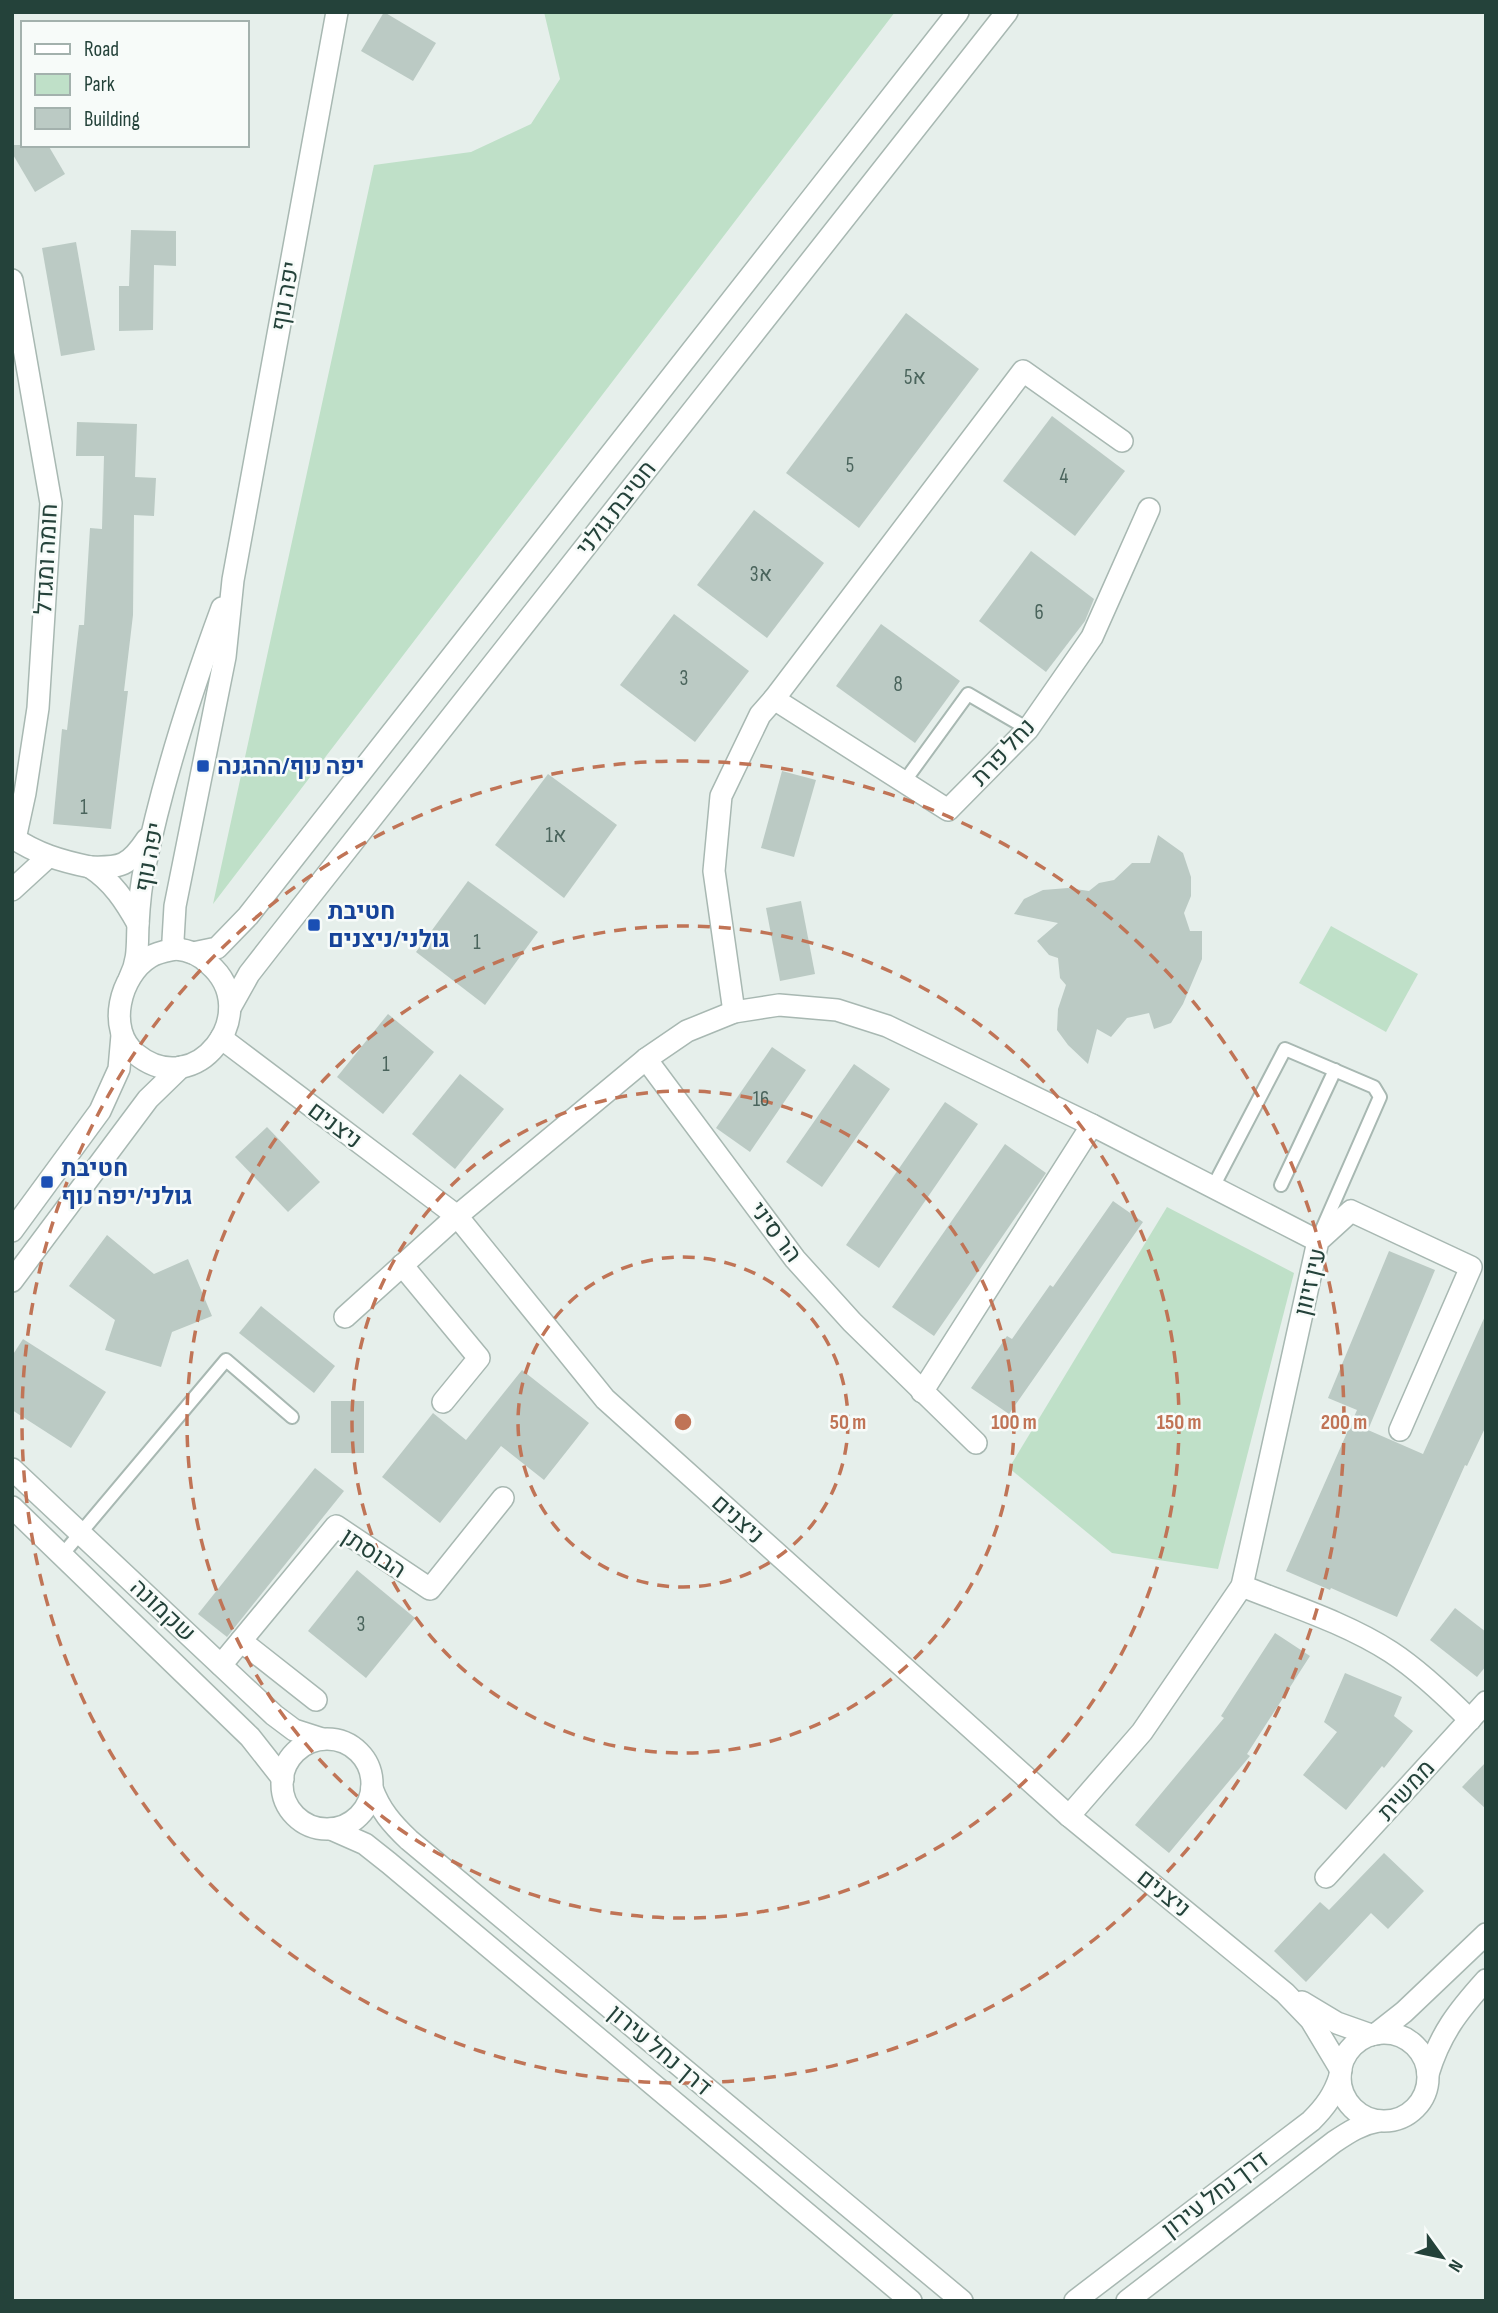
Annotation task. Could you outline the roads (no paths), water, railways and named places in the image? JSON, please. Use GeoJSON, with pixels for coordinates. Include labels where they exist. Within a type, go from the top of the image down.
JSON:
{"type":"FeatureCollection","features":[{"type":"Feature","properties":{"kind":"street","name":"יפה נוף"},"geometry":{"type":"LineString","coordinates":[[184,951],[173,940],[175,906],[225,657],[233,580],[337,12]]}},
{"type":"Feature","properties":{"kind":"street","name":"חטיבת גולני"},"geometry":{"type":"LineString","coordinates":[[184,951],[217,948],[248,916],[958,12]]}},
{"type":"Feature","properties":{"kind":"street","name":"חטיבת גולני"},"geometry":{"type":"LineString","coordinates":[[230,1008],[249,974],[270,947],[1007,12]]}},
{"type":"Feature","properties":{"kind":"street","name":"חומה ומגדל"},"geometry":{"type":"LineString","coordinates":[[12,280],[51,503],[38,708],[25,793],[13,838]]}},
{"type":"Feature","properties":{"kind":"street"},"geometry":{"type":"LineString","coordinates":[[734,1012],[714,871],[721,796],[760,715],[1023,371],[1122,441]]}},
{"type":"Feature","properties":{"kind":"street","name":"נחל פרת"},"geometry":{"type":"LineString","coordinates":[[774,699],[948,810],[1028,729],[1092,637],[1149,509]]}},
{"type":"Feature","properties":{"kind":"street","name":"יפה נוף"},"geometry":{"type":"LineString","coordinates":[[131,977],[137,963],[144,869],[154,829],[183,722],[233,580]]}},
{"type":"Feature","properties":{"kind":"street"},"geometry":{"type":"LineString","coordinates":[[13,838],[48,857],[90,867],[113,868],[127,863],[136,855],[154,829]]}},
{"type":"Feature","properties":{"kind":"street"},"geometry":{"type":"LineString","coordinates":[[12,890],[48,857]]}},
{"type":"Feature","properties":{"kind":"street"},"geometry":{"type":"LineString","coordinates":[[90,867],[115,888],[138,924]]}},
{"type":"Feature","properties":{"kind":"street"},"geometry":{"type":"LineString","coordinates":[[12,1231],[100,1111],[119,1069],[122,1035],[119,1009],[122,993],[131,977],[148,958],[162,951],[184,951],[203,958],[216,970],[227,988],[230,1008],[226,1029],[216,1047],[204,1058],[181,1067],[164,1069],[145,1061],[130,1050],[122,1035]]}},
{"type":"Feature","properties":{"kind":"street"},"geometry":{"type":"LineString","coordinates":[[345,1317],[457,1216],[646,1059],[687,1031],[734,1012],[779,1005],[837,1010],[887,1026],[1092,1125],[1318,1241]]}},
{"type":"Feature","properties":{"kind":"street","name":"ניצנים"},"geometry":{"type":"LineString","coordinates":[[221,1038],[457,1216],[605,1399],[1069,1816],[1274,1984],[1311,2020],[1340,2073]]}},
{"type":"Feature","properties":{"kind":"street","name":"הר סיני"},"geometry":{"type":"LineString","coordinates":[[646,1059],[794,1259],[852,1322],[976,1443]]}},
{"type":"Feature","properties":{"kind":"street"},"geometry":{"type":"LineString","coordinates":[[12,1281],[148,1099],[181,1067]]}},
{"type":"Feature","properties":{"kind":"street"},"geometry":{"type":"LineString","coordinates":[[922,1392],[1092,1125]]}},
{"type":"Feature","properties":{"kind":"street","name":"עין זיוון"},"geometry":{"type":"LineString","coordinates":[[1069,1816],[1142,1732],[1242,1587],[1318,1241],[1351,1211],[1471,1267],[1400,1430]]}},
{"type":"Feature","properties":{"kind":"street"},"geometry":{"type":"LineString","coordinates":[[402,1265],[479,1358],[443,1402]]}},
{"type":"Feature","properties":{"kind":"street","name":"שקמונה"},"geometry":{"type":"LineString","coordinates":[[12,1469],[274,1715],[294,1730],[322,1739]]}},
{"type":"Feature","properties":{"kind":"street","name":"הבוסתן"},"geometry":{"type":"LineString","coordinates":[[221,1665],[336,1526],[430,1589],[503,1498]]}},
{"type":"Feature","properties":{"kind":"street","name":"שקמונה"},"geometry":{"type":"LineString","coordinates":[[12,1507],[250,1737],[284,1779]]}},
{"type":"Feature","properties":{"kind":"street"},"geometry":{"type":"LineString","coordinates":[[1242,1587],[1342,1625],[1392,1653],[1441,1692],[1470,1720]]}},
{"type":"Feature","properties":{"kind":"street"},"geometry":{"type":"LineString","coordinates":[[242,1642],[316,1700]]}},
{"type":"Feature","properties":{"kind":"street","name":"ממשית"},"geometry":{"type":"LineString","coordinates":[[1326,1877],[1486,1702]]}},
{"type":"Feature","properties":{"kind":"street"},"geometry":{"type":"LineString","coordinates":[[322,1739],[337,1740],[350,1745],[361,1754],[369,1766],[373,1780],[366,1808],[357,1818],[331,1829],[316,1828],[303,1822],[292,1812],[285,1800],[284,1771],[298,1749],[322,1739]]}},
{"type":"Feature","properties":{"kind":"street","name":"דרך נחל עירון"},"geometry":{"type":"LineString","coordinates":[[372,1788],[391,1823],[409,1840],[962,2301]]}},
{"type":"Feature","properties":{"kind":"street","name":"דרך נחל עירון"},"geometry":{"type":"LineString","coordinates":[[331,1829],[365,1844],[389,1863],[911,2301]]}},
{"type":"Feature","properties":{"kind":"street"},"geometry":{"type":"LineString","coordinates":[[1486,1934],[1404,2012],[1349,2050],[1340,2073],[1342,2090],[1348,2103],[1358,2113],[1379,2121],[1393,2120],[1417,2107],[1424,2095],[1427,2074],[1437,2046],[1448,2026],[1486,1980]]}},
{"type":"Feature","properties":{"kind":"street","name":"ניצנים"},"geometry":{"type":"LineString","coordinates":[[1274,1984],[1337,2023],[1374,2035]]}},
{"type":"Feature","properties":{"kind":"street"},"geometry":{"type":"LineString","coordinates":[[1374,2035],[1397,2035],[1408,2039],[1423,2056],[1427,2074]]}},
{"type":"Feature","properties":{"kind":"street","name":"דרך נחל עירון"},"geometry":{"type":"LineString","coordinates":[[1075,2301],[1311,2121],[1326,2106],[1335,2091],[1340,2073]]}},
{"type":"Feature","properties":{"kind":"street","name":"דרך נחל עירון"},"geometry":{"type":"LineString","coordinates":[[1127,2301],[1334,2142],[1355,2128],[1379,2121]]}},
{"type":"Feature","properties":{"kind":"lane"},"geometry":{"type":"LineString","coordinates":[[904,782],[968,694],[1028,729]]}},
{"type":"Feature","properties":{"kind":"lane"},"geometry":{"type":"LineString","coordinates":[[1213,1187],[1285,1049],[1374,1087],[1380,1097],[1318,1241]]}},
{"type":"Feature","properties":{"kind":"lane"},"geometry":{"type":"LineString","coordinates":[[1281,1185],[1335,1070]]}},
{"type":"Feature","properties":{"kind":"lane"},"geometry":{"type":"LineString","coordinates":[[62,1555],[226,1360],[292,1417]]}},
{"type":"Feature","properties":{"kind":"place","name":"יפה נוף/ההגנה"},"geometry":{"type":"Point","coordinates":[203,766]}},
{"type":"Feature","properties":{"kind":"place","name":"חטיבת גולני/ניצנים"},"geometry":{"type":"Point","coordinates":[314,925]}},
{"type":"Feature","properties":{"kind":"place","name":"חטיבת גולני/יפה נוף"},"geometry":{"type":"Point","coordinates":[47,1182]}}]}
